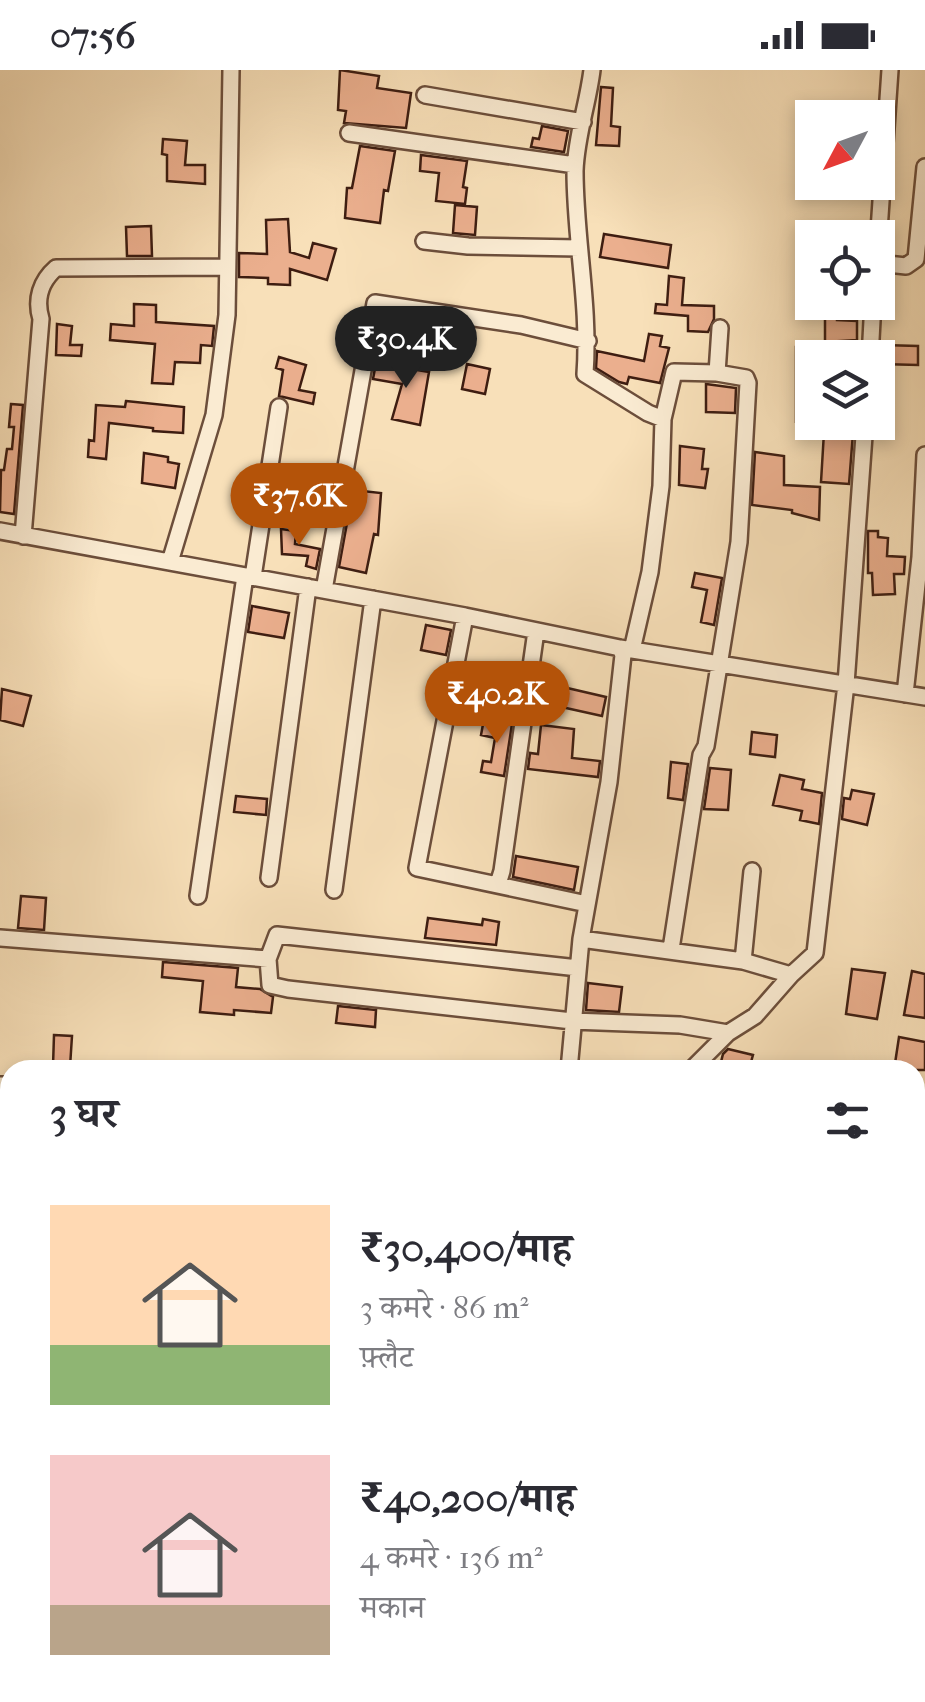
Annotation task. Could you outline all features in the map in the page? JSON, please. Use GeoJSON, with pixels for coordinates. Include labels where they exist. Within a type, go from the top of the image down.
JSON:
{"type":"FeatureCollection","features":[{"type":"Feature","properties":{"kind":"street"},"geometry":{"type":"LineString","coordinates":[[170,562],[214,414],[227,316],[231,70]]}},
{"type":"Feature","properties":{"kind":"street"},"geometry":{"type":"LineString","coordinates":[[592,70],[575,165],[588,341],[586,374],[648,414],[663,419]]}},
{"type":"Feature","properties":{"kind":"street"},"geometry":{"type":"LineString","coordinates":[[880,220],[890,70]]}},
{"type":"Feature","properties":{"kind":"street"},"geometry":{"type":"LineString","coordinates":[[425,96],[583,122]]}},
{"type":"Feature","properties":{"kind":"street"},"geometry":{"type":"LineString","coordinates":[[349,133],[575,165]]}},
{"type":"Feature","properties":{"kind":"street"},"geometry":{"type":"LineString","coordinates":[[895,265],[906,266],[916,259],[925,167]]}},
{"type":"Feature","properties":{"kind":"street"},"geometry":{"type":"LineString","coordinates":[[424,240],[468,246],[579,248]]}},
{"type":"Feature","properties":{"kind":"street"},"geometry":{"type":"LineString","coordinates":[[23,536],[43,280],[56,268],[227,267]]}},
{"type":"Feature","properties":{"kind":"street"},"geometry":{"type":"LineString","coordinates":[[269,878],[316,588],[375,303],[520,325],[588,341]]}},
{"type":"Feature","properties":{"kind":"street"},"geometry":{"type":"LineString","coordinates":[[717,372],[720,328]]}},
{"type":"Feature","properties":{"kind":"street"},"geometry":{"type":"LineString","coordinates":[[570,1060],[581,939],[609,782],[623,655],[650,572],[663,419],[674,372],[717,372],[746,378],[748,383],[740,542],[671,949]]}},
{"type":"Feature","properties":{"kind":"street"},"geometry":{"type":"LineString","coordinates":[[198,896],[279,407]]}},
{"type":"Feature","properties":{"kind":"street"},"geometry":{"type":"LineString","coordinates":[[701,1060],[728,1034],[755,1016],[815,953],[846,684],[864,440]]}},
{"type":"Feature","properties":{"kind":"street"},"geometry":{"type":"LineString","coordinates":[[905,694],[920,557],[925,455]]}},
{"type":"Feature","properties":{"kind":"street"},"geometry":{"type":"LineString","coordinates":[[0,531],[374,598],[626,649],[925,697]]}},
{"type":"Feature","properties":{"kind":"street"},"geometry":{"type":"LineString","coordinates":[[334,890],[374,598]]}},
{"type":"Feature","properties":{"kind":"street"},"geometry":{"type":"LineString","coordinates":[[466,616],[417,868],[588,904]]}},
{"type":"Feature","properties":{"kind":"street"},"geometry":{"type":"LineString","coordinates":[[498,884],[536,631]]}},
{"type":"Feature","properties":{"kind":"street"},"geometry":{"type":"LineString","coordinates":[[743,961],[752,871]]}},
{"type":"Feature","properties":{"kind":"street"},"geometry":{"type":"LineString","coordinates":[[578,968],[277,935],[268,959],[270,984],[288,989],[572,1021],[680,1025],[728,1034]]}},
{"type":"Feature","properties":{"kind":"street"},"geometry":{"type":"LineString","coordinates":[[0,938],[268,959]]}},
{"type":"Feature","properties":{"kind":"street"},"geometry":{"type":"LineString","coordinates":[[581,939],[743,961],[791,975]]}},
{"type":"Feature","properties":{"kind":"building"},"geometry":{"type":"Polygon","coordinates":[[[340,70],[379,76],[377,88],[411,93],[406,128],[344,123],[346,111],[338,110],[340,70]]]}},
{"type":"Feature","properties":{"kind":"building"},"geometry":{"type":"Polygon","coordinates":[[[601,87],[613,88],[611,126],[620,127],[619,146],[596,145],[601,87]]]}},
{"type":"Feature","properties":{"kind":"building"},"geometry":{"type":"Polygon","coordinates":[[[542,126],[568,131],[564,152],[531,147],[533,138],[539,139],[542,126]]]}},
{"type":"Feature","properties":{"kind":"building"},"geometry":{"type":"Polygon","coordinates":[[[163,139],[187,141],[185,165],[205,165],[205,184],[167,181],[163,139]]]}},
{"type":"Feature","properties":{"kind":"building"},"geometry":{"type":"Polygon","coordinates":[[[360,146],[395,151],[380,223],[345,218],[347,188],[352,188],[360,146]]]}},
{"type":"Feature","properties":{"kind":"building"},"geometry":{"type":"Polygon","coordinates":[[[421,155],[467,161],[465,204],[436,201],[439,173],[420,171],[421,155]]]}},
{"type":"Feature","properties":{"kind":"building"},"geometry":{"type":"Polygon","coordinates":[[[455,205],[477,207],[475,235],[453,233],[455,205]]]}},
{"type":"Feature","properties":{"kind":"building"},"geometry":{"type":"Polygon","coordinates":[[[288,219],[290,252],[309,258],[313,243],[336,249],[327,280],[290,269],[290,285],[268,284],[268,278],[239,277],[239,253],[267,254],[266,220],[288,219]]]}},
{"type":"Feature","properties":{"kind":"building"},"geometry":{"type":"Polygon","coordinates":[[[151,226],[152,256],[127,256],[126,227],[151,226]]]}},
{"type":"Feature","properties":{"kind":"building"},"geometry":{"type":"Polygon","coordinates":[[[604,234],[671,245],[668,268],[600,257],[604,234]]]}},
{"type":"Feature","properties":{"kind":"building"},"geometry":{"type":"Polygon","coordinates":[[[669,276],[684,278],[682,305],[714,306],[708,332],[688,331],[688,316],[655,313],[656,304],[667,305],[669,276]]]}},
{"type":"Feature","properties":{"kind":"building"},"geometry":{"type":"Polygon","coordinates":[[[134,304],[156,305],[156,322],[214,326],[212,346],[201,345],[200,363],[175,362],[173,384],[152,383],[155,344],[110,340],[111,324],[134,326],[134,304]]]}},
{"type":"Feature","properties":{"kind":"building"},"geometry":{"type":"Polygon","coordinates":[[[825,320],[857,321],[857,340],[825,340],[825,320]]]}},
{"type":"Feature","properties":{"kind":"building"},"geometry":{"type":"Polygon","coordinates":[[[57,324],[72,326],[70,345],[82,345],[81,356],[56,355],[57,324]]]}},
{"type":"Feature","properties":{"kind":"building"},"geometry":{"type":"Polygon","coordinates":[[[649,334],[662,336],[660,346],[669,348],[660,383],[629,377],[627,384],[596,368],[597,351],[644,361],[649,334]]]}},
{"type":"Feature","properties":{"kind":"building"},"geometry":{"type":"Polygon","coordinates":[[[895,345],[918,346],[918,365],[895,364],[895,345]]]}},
{"type":"Feature","properties":{"kind":"building"},"geometry":{"type":"Polygon","coordinates":[[[279,357],[306,365],[299,390],[315,393],[313,404],[279,396],[283,370],[276,368],[279,357]]]}},
{"type":"Feature","properties":{"kind":"building"},"geometry":{"type":"Polygon","coordinates":[[[376,363],[429,372],[420,425],[392,419],[402,384],[373,379],[376,363]]]}},
{"type":"Feature","properties":{"kind":"building"},"geometry":{"type":"Polygon","coordinates":[[[467,364],[490,369],[485,394],[462,389],[467,364]]]}},
{"type":"Feature","properties":{"kind":"building"},"geometry":{"type":"Polygon","coordinates":[[[706,384],[736,388],[735,413],[706,412],[706,384]]]}},
{"type":"Feature","properties":{"kind":"building"},"geometry":{"type":"Polygon","coordinates":[[[126,401],[184,407],[183,433],[109,423],[106,459],[88,457],[89,440],[94,441],[96,405],[125,407],[126,401]]]}},
{"type":"Feature","properties":{"kind":"building"},"geometry":{"type":"Polygon","coordinates":[[[11,404],[23,405],[14,514],[0,512],[1,470],[7,449],[12,449],[11,404]]]}},
{"type":"Feature","properties":{"kind":"building"},"geometry":{"type":"Polygon","coordinates":[[[824,440],[852,440],[849,484],[821,482],[824,440]]]}},
{"type":"Feature","properties":{"kind":"building"},"geometry":{"type":"Polygon","coordinates":[[[680,446],[704,449],[702,469],[708,469],[705,488],[679,485],[680,446]]]}},
{"type":"Feature","properties":{"kind":"building"},"geometry":{"type":"Polygon","coordinates":[[[755,452],[784,456],[784,485],[820,487],[819,520],[792,510],[752,505],[755,452]]]}},
{"type":"Feature","properties":{"kind":"building"},"geometry":{"type":"Polygon","coordinates":[[[144,453],[168,457],[168,462],[179,464],[175,488],[142,483],[144,453]]]}},
{"type":"Feature","properties":{"kind":"building"},"geometry":{"type":"Polygon","coordinates":[[[353,490],[381,493],[378,535],[374,534],[366,573],[339,567],[353,490]]]}},
{"type":"Feature","properties":{"kind":"building"},"geometry":{"type":"Polygon","coordinates":[[[281,529],[296,531],[295,544],[320,549],[316,569],[306,566],[308,556],[282,554],[281,529]]]}},
{"type":"Feature","properties":{"kind":"building"},"geometry":{"type":"Polygon","coordinates":[[[868,531],[878,531],[878,537],[888,538],[887,556],[905,557],[904,574],[894,574],[895,594],[873,595],[872,573],[868,573],[868,531]]]}},
{"type":"Feature","properties":{"kind":"building"},"geometry":{"type":"Polygon","coordinates":[[[695,573],[722,578],[714,625],[701,622],[707,590],[692,587],[695,573]]]}},
{"type":"Feature","properties":{"kind":"building"},"geometry":{"type":"Polygon","coordinates":[[[252,606],[289,613],[284,638],[248,632],[252,606]]]}},
{"type":"Feature","properties":{"kind":"building"},"geometry":{"type":"Polygon","coordinates":[[[426,625],[451,630],[446,655],[421,650],[426,625]]]}},
{"type":"Feature","properties":{"kind":"building"},"geometry":{"type":"Polygon","coordinates":[[[550,684],[606,697],[602,716],[539,702],[542,687],[549,689],[550,684]]]}},
{"type":"Feature","properties":{"kind":"building"},"geometry":{"type":"Polygon","coordinates":[[[2,689],[31,696],[23,726],[0,720],[2,689]]]}},
{"type":"Feature","properties":{"kind":"building"},"geometry":{"type":"Polygon","coordinates":[[[484,719],[512,724],[504,776],[481,772],[483,761],[491,762],[495,738],[481,735],[484,719]]]}},
{"type":"Feature","properties":{"kind":"building"},"geometry":{"type":"Polygon","coordinates":[[[541,725],[574,729],[572,758],[600,761],[598,777],[528,769],[530,753],[538,754],[541,725]]]}},
{"type":"Feature","properties":{"kind":"building"},"geometry":{"type":"Polygon","coordinates":[[[752,732],[777,735],[775,757],[750,754],[752,732]]]}},
{"type":"Feature","properties":{"kind":"building"},"geometry":{"type":"Polygon","coordinates":[[[671,762],[688,764],[683,800],[668,798],[671,762]]]}},
{"type":"Feature","properties":{"kind":"building"},"geometry":{"type":"Polygon","coordinates":[[[710,768],[731,770],[728,810],[704,809],[710,768]]]}},
{"type":"Feature","properties":{"kind":"building"},"geometry":{"type":"Polygon","coordinates":[[[780,775],[804,780],[802,789],[822,793],[819,824],[800,820],[802,811],[773,805],[780,775]]]}},
{"type":"Feature","properties":{"kind":"building"},"geometry":{"type":"Polygon","coordinates":[[[852,790],[874,794],[867,825],[842,819],[844,798],[850,799],[852,790]]]}},
{"type":"Feature","properties":{"kind":"building"},"geometry":{"type":"Polygon","coordinates":[[[236,796],[267,799],[266,815],[234,812],[236,796]]]}},
{"type":"Feature","properties":{"kind":"building"},"geometry":{"type":"Polygon","coordinates":[[[516,856],[578,867],[574,890],[513,877],[516,856]]]}},
{"type":"Feature","properties":{"kind":"building"},"geometry":{"type":"Polygon","coordinates":[[[21,896],[46,898],[44,930],[18,928],[21,896]]]}},
{"type":"Feature","properties":{"kind":"building"},"geometry":{"type":"Polygon","coordinates":[[[428,918],[482,925],[483,919],[499,922],[496,945],[425,938],[428,918]]]}},
{"type":"Feature","properties":{"kind":"building"},"geometry":{"type":"Polygon","coordinates":[[[163,962],[238,968],[236,987],[260,989],[273,997],[271,1013],[200,1012],[203,981],[162,977],[163,962]]]}},
{"type":"Feature","properties":{"kind":"building"},"geometry":{"type":"Polygon","coordinates":[[[852,969],[885,973],[877,1019],[846,1014],[852,969]]]}},
{"type":"Feature","properties":{"kind":"building"},"geometry":{"type":"Polygon","coordinates":[[[912,971],[925,974],[925,1018],[904,1015],[912,971]]]}},
{"type":"Feature","properties":{"kind":"building"},"geometry":{"type":"Polygon","coordinates":[[[588,983],[622,987],[619,1012],[586,1010],[588,983]]]}},
{"type":"Feature","properties":{"kind":"building"},"geometry":{"type":"Polygon","coordinates":[[[338,1006],[376,1010],[375,1027],[336,1023],[338,1006]]]}},
{"type":"Feature","properties":{"kind":"building"},"geometry":{"type":"Polygon","coordinates":[[[54,1035],[72,1036],[70,1060],[53,1060],[54,1035]]]}},
{"type":"Feature","properties":{"kind":"building"},"geometry":{"type":"Polygon","coordinates":[[[899,1037],[925,1042],[925,1060],[896,1060],[899,1037]]]}},
{"type":"Feature","properties":{"kind":"building"},"geometry":{"type":"Polygon","coordinates":[[[728,1049],[753,1055],[752,1060],[722,1060],[728,1049]]]}}]}
